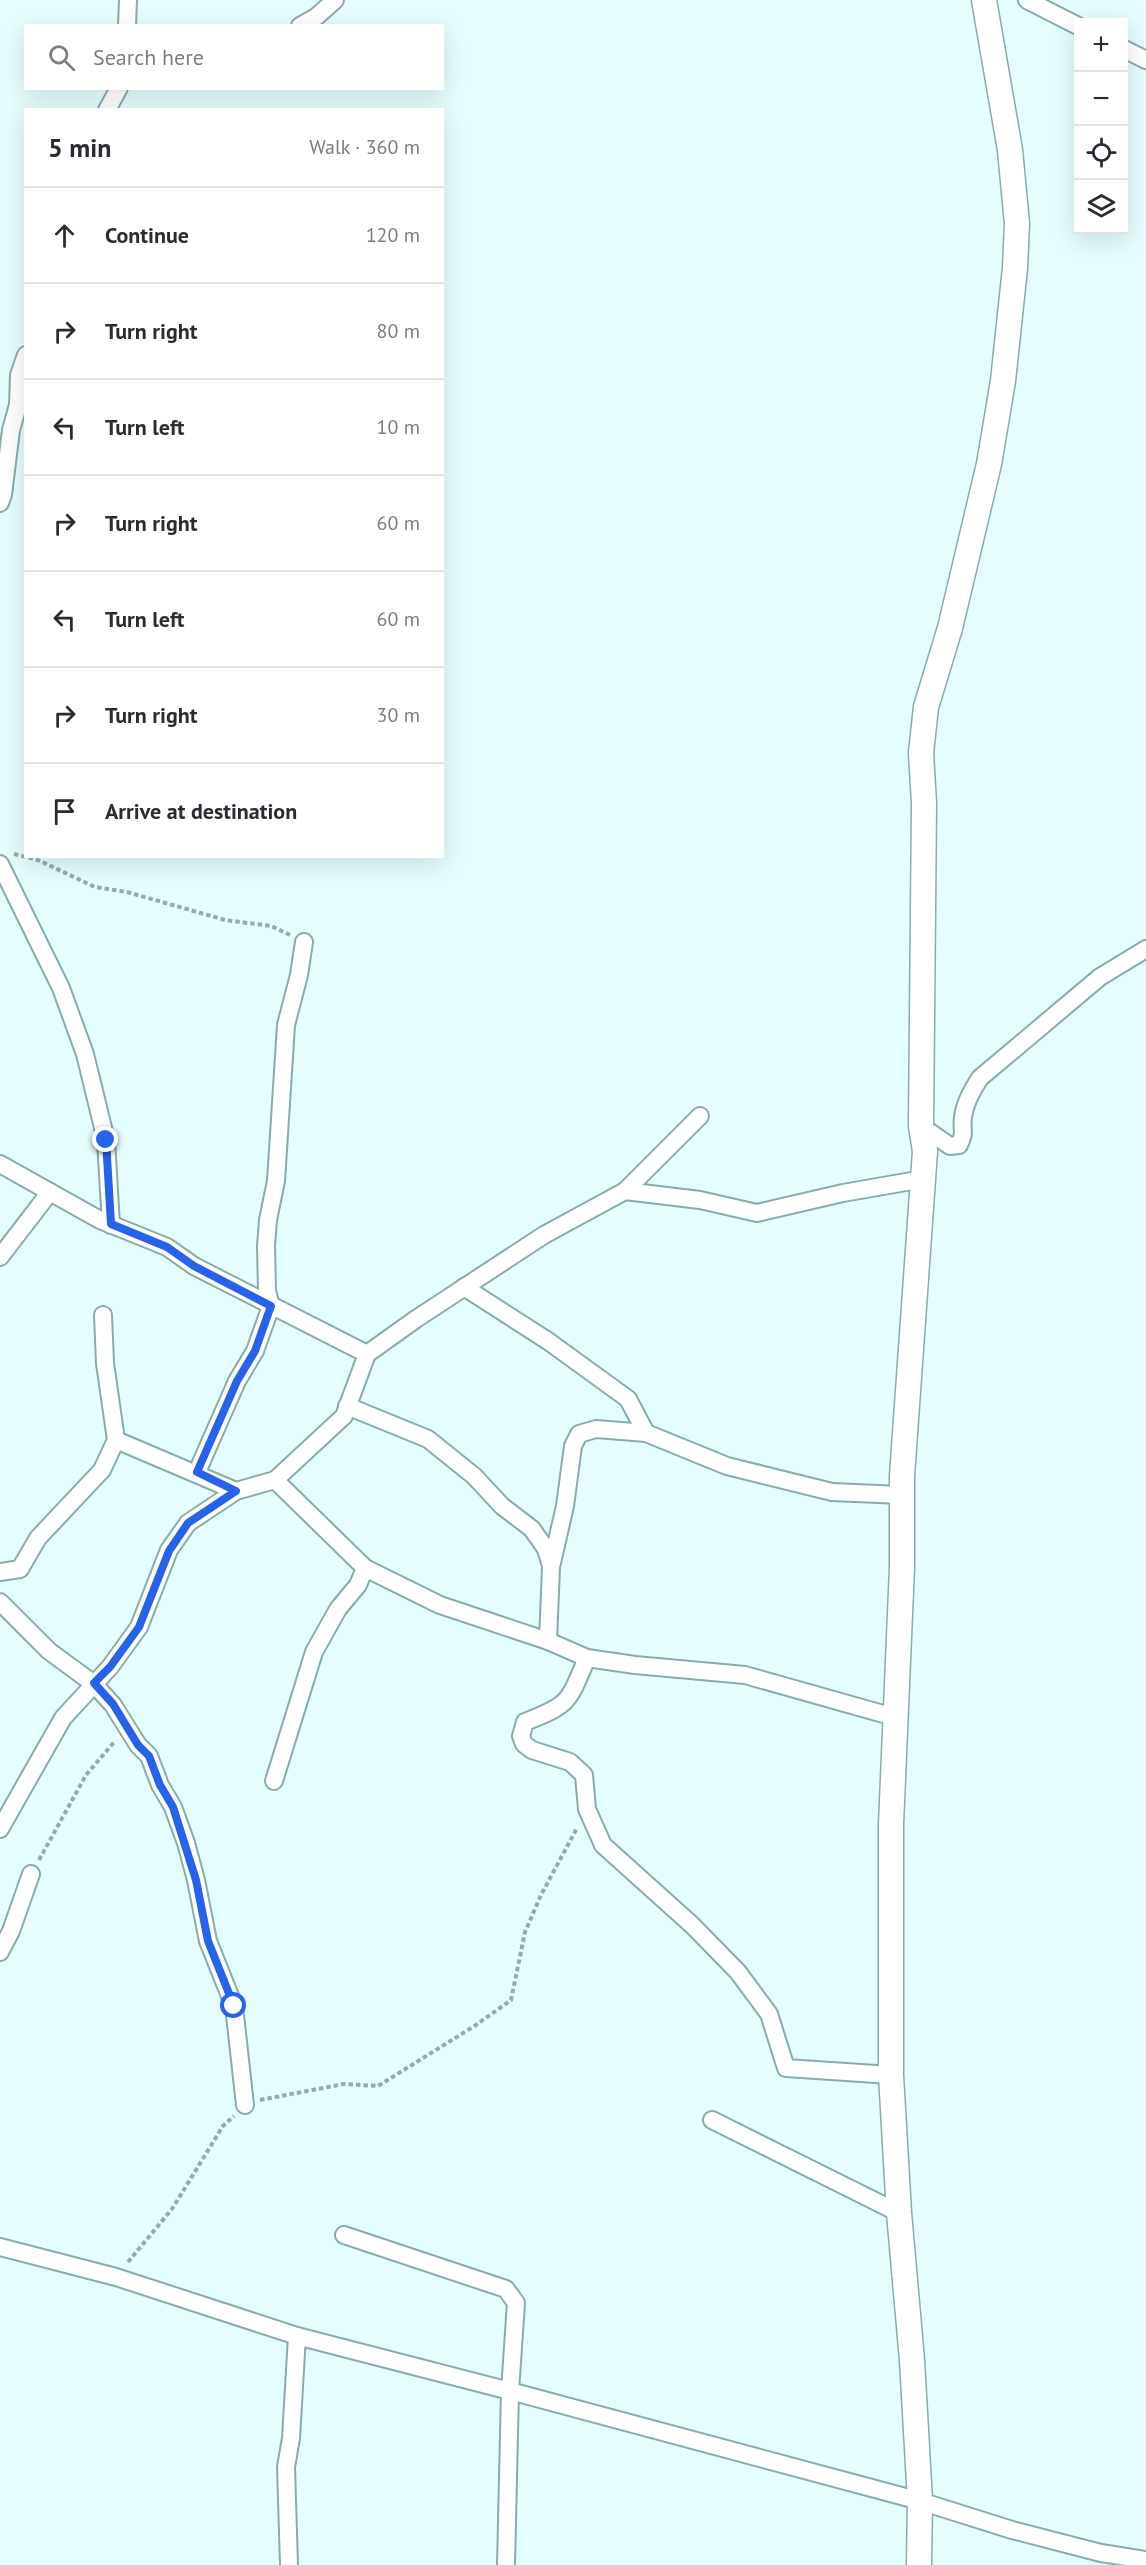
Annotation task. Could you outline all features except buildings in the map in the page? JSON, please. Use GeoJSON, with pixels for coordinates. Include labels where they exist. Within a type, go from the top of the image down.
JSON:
{"type":"FeatureCollection","features":[{"type":"Feature","properties":{"kind":"street"},"geometry":{"type":"LineString","coordinates":[[127,24],[128,0]]}},
{"type":"Feature","properties":{"kind":"street"},"geometry":{"type":"LineString","coordinates":[[304,24],[316,17],[335,0]]}},
{"type":"Feature","properties":{"kind":"street"},"geometry":{"type":"LineString","coordinates":[[919,2565],[920,2501],[912,2360],[898,2213],[891,2075],[891,1825],[902,1567],[902,1495],[925,1151],[921,1126],[924,803],[921,753],[926,707],[950,628],[989,464],[1003,381],[1015,268],[1017,224],[1010,150],[984,0]]}},
{"type":"Feature","properties":{"kind":"street"},"geometry":{"type":"LineString","coordinates":[[1027,0],[1074,24]]}},
{"type":"Feature","properties":{"kind":"street"},"geometry":{"type":"LineString","coordinates":[[1128,51],[1146,60]]}},
{"type":"Feature","properties":{"kind":"street"},"geometry":{"type":"LineString","coordinates":[[108,108],[118,90]]}},
{"type":"Feature","properties":{"kind":"street"},"geometry":{"type":"LineString","coordinates":[[0,503],[11,430],[18,405],[19,375],[24,361]]}},
{"type":"Feature","properties":{"kind":"street"},"geometry":{"type":"LineString","coordinates":[[2,858],[61,988],[85,1054],[106,1140],[111,1224]]}},
{"type":"Feature","properties":{"kind":"street"},"geometry":{"type":"LineString","coordinates":[[197,1472],[237,1381],[255,1351],[271,1306],[267,1291],[268,1220],[276,1181],[286,1025],[299,975],[304,942]]}},
{"type":"Feature","properties":{"kind":"street"},"geometry":{"type":"LineString","coordinates":[[921,1126],[950,1146],[959,1145],[964,1135],[962,1119],[968,1098],[980,1078],[1100,977],[1146,950]]}},
{"type":"Feature","properties":{"kind":"street"},"geometry":{"type":"LineString","coordinates":[[0,1829],[63,1718],[110,1667],[139,1627],[169,1551],[188,1523],[236,1491],[275,1480],[344,1416],[367,1354],[544,1235],[625,1191],[700,1116]]}},
{"type":"Feature","properties":{"kind":"street"},"geometry":{"type":"LineString","coordinates":[[0,1164],[111,1224],[167,1247],[194,1266],[367,1354]]}},
{"type":"Feature","properties":{"kind":"street"},"geometry":{"type":"LineString","coordinates":[[625,1191],[700,1200],[757,1213],[843,1192],[924,1179]]}},
{"type":"Feature","properties":{"kind":"street"},"geometry":{"type":"LineString","coordinates":[[0,1257],[50,1192]]}},
{"type":"Feature","properties":{"kind":"street"},"geometry":{"type":"LineString","coordinates":[[464,1287],[548,1341],[628,1399],[646,1433]]}},
{"type":"Feature","properties":{"kind":"street"},"geometry":{"type":"LineString","coordinates":[[0,1572],[20,1569],[38,1538],[102,1470],[116,1440],[105,1363],[103,1315]]}},
{"type":"Feature","properties":{"kind":"street"},"geometry":{"type":"LineString","coordinates":[[346,1406],[428,1439],[474,1476],[502,1506],[532,1529],[546,1549],[552,1567]]}},
{"type":"Feature","properties":{"kind":"street"},"geometry":{"type":"LineString","coordinates":[[548,1641],[552,1567],[565,1506],[573,1446],[579,1434],[596,1429],[646,1433],[727,1466],[832,1492],[902,1495]]}},
{"type":"Feature","properties":{"kind":"street"},"geometry":{"type":"LineString","coordinates":[[116,1440],[197,1472],[236,1491]]}},
{"type":"Feature","properties":{"kind":"street"},"geometry":{"type":"LineString","coordinates":[[275,1480],[365,1569],[440,1605],[548,1641],[587,1658],[635,1665],[745,1675],[894,1717]]}},
{"type":"Feature","properties":{"kind":"street"},"geometry":{"type":"LineString","coordinates":[[274,1781],[314,1652],[338,1609],[358,1585],[365,1569]]}},
{"type":"Feature","properties":{"kind":"street"},"geometry":{"type":"LineString","coordinates":[[0,1602],[49,1651],[94,1683],[128,1726],[138,1745],[149,1756],[160,1785],[173,1807],[186,1843],[208,1941],[234,2006],[245,2105]]}},
{"type":"Feature","properties":{"kind":"street"},"geometry":{"type":"LineString","coordinates":[[587,1658],[570,1698],[562,1706],[525,1722],[521,1736],[524,1744],[532,1750],[570,1762],[584,1775],[587,1809],[603,1845],[692,1925],[738,1972],[769,2014],[786,2068],[891,2075]]}},
{"type":"Feature","properties":{"kind":"street"},"geometry":{"type":"LineString","coordinates":[[0,1952],[11,1931],[31,1874]]}},
{"type":"Feature","properties":{"kind":"street"},"geometry":{"type":"LineString","coordinates":[[712,2120],[898,2213]]}},
{"type":"Feature","properties":{"kind":"street"},"geometry":{"type":"LineString","coordinates":[[344,2235],[506,2289],[516,2303],[510,2391],[506,2565]]}},
{"type":"Feature","properties":{"kind":"street"},"geometry":{"type":"LineString","coordinates":[[0,2247],[116,2277],[297,2337],[510,2391],[920,2501],[1012,2530],[1101,2553],[1146,2560]]}},
{"type":"Feature","properties":{"kind":"street"},"geometry":{"type":"LineString","coordinates":[[289,2565],[286,2467],[291,2438],[297,2337]]}},
{"type":"Feature","properties":{"kind":"path"},"geometry":{"type":"LineString","coordinates":[[2,858],[38,860],[95,887],[128,892],[225,920],[271,926],[304,942]]}},
{"type":"Feature","properties":{"kind":"path"},"geometry":{"type":"LineString","coordinates":[[31,1874],[86,1775],[128,1726]]}},
{"type":"Feature","properties":{"kind":"path"},"geometry":{"type":"LineString","coordinates":[[116,2277],[172,2209],[223,2126],[245,2105],[282,2095],[344,2085],[378,2086],[476,2025],[511,2000],[525,1932],[541,1895],[587,1809]]}},
{"type":"Feature","properties":{"kind":"route"},"geometry":{"type":"LineString","coordinates":[[106,1140],[111,1224],[167,1247],[194,1266],[271,1306],[255,1351],[237,1381],[197,1472],[236,1491],[188,1523],[169,1551],[139,1627],[110,1667],[94,1683],[113,1704],[138,1745],[149,1756],[160,1785],[173,1807],[196,1880],[208,1941],[219,1974],[234,2006]]}}]}
